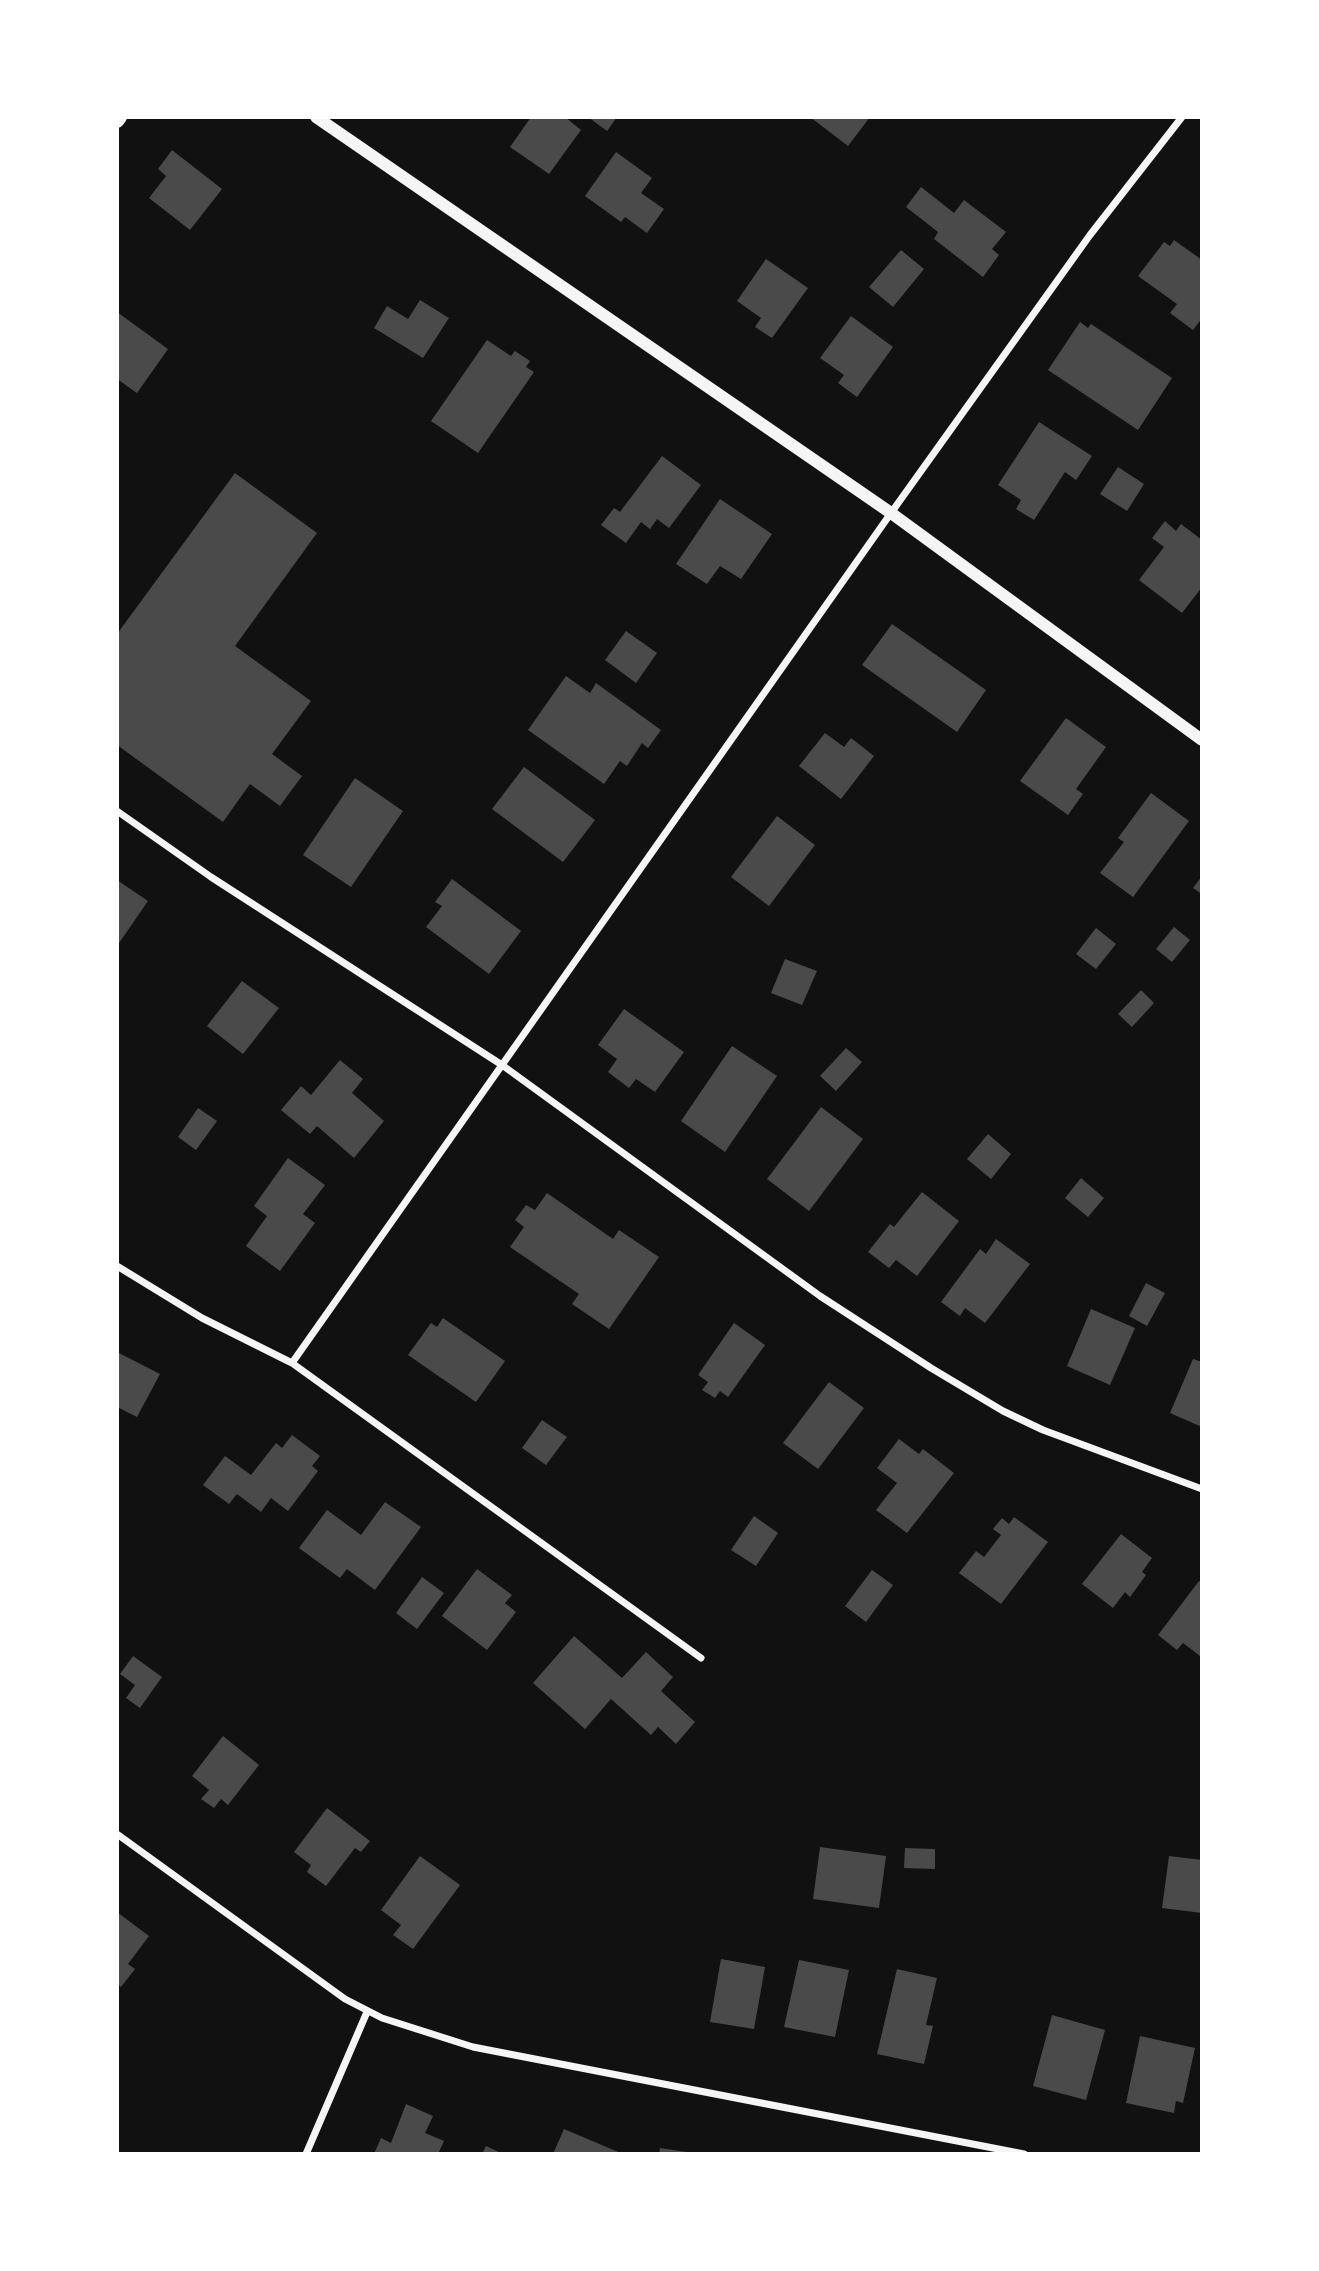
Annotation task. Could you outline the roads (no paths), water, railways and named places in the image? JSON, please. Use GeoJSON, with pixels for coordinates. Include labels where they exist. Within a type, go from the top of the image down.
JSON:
{"type":"FeatureCollection","features":[{"type":"Feature","properties":{"kind":"street"},"geometry":{"type":"LineString","coordinates":[[316,117],[891,513],[1202,740]]}},
{"type":"Feature","properties":{"kind":"street"},"geometry":{"type":"LineString","coordinates":[[292,1363],[891,513],[1090,235],[1182,117]]}},
{"type":"Feature","properties":{"kind":"street"},"geometry":{"type":"LineString","coordinates":[[117,811],[211,877],[502,1065],[820,1296],[931,1368],[1003,1411],[1043,1430],[1202,1489]]}},
{"type":"Feature","properties":{"kind":"street"},"geometry":{"type":"LineString","coordinates":[[117,1266],[202,1318],[292,1363],[701,1658]]}},
{"type":"Feature","properties":{"kind":"street"},"geometry":{"type":"LineString","coordinates":[[117,1834],[345,1999],[367,2012],[473,2047],[1024,2154]]}},
{"type":"Feature","properties":{"kind":"street"},"geometry":{"type":"LineString","coordinates":[[306,2154],[367,2012]]}}]}
